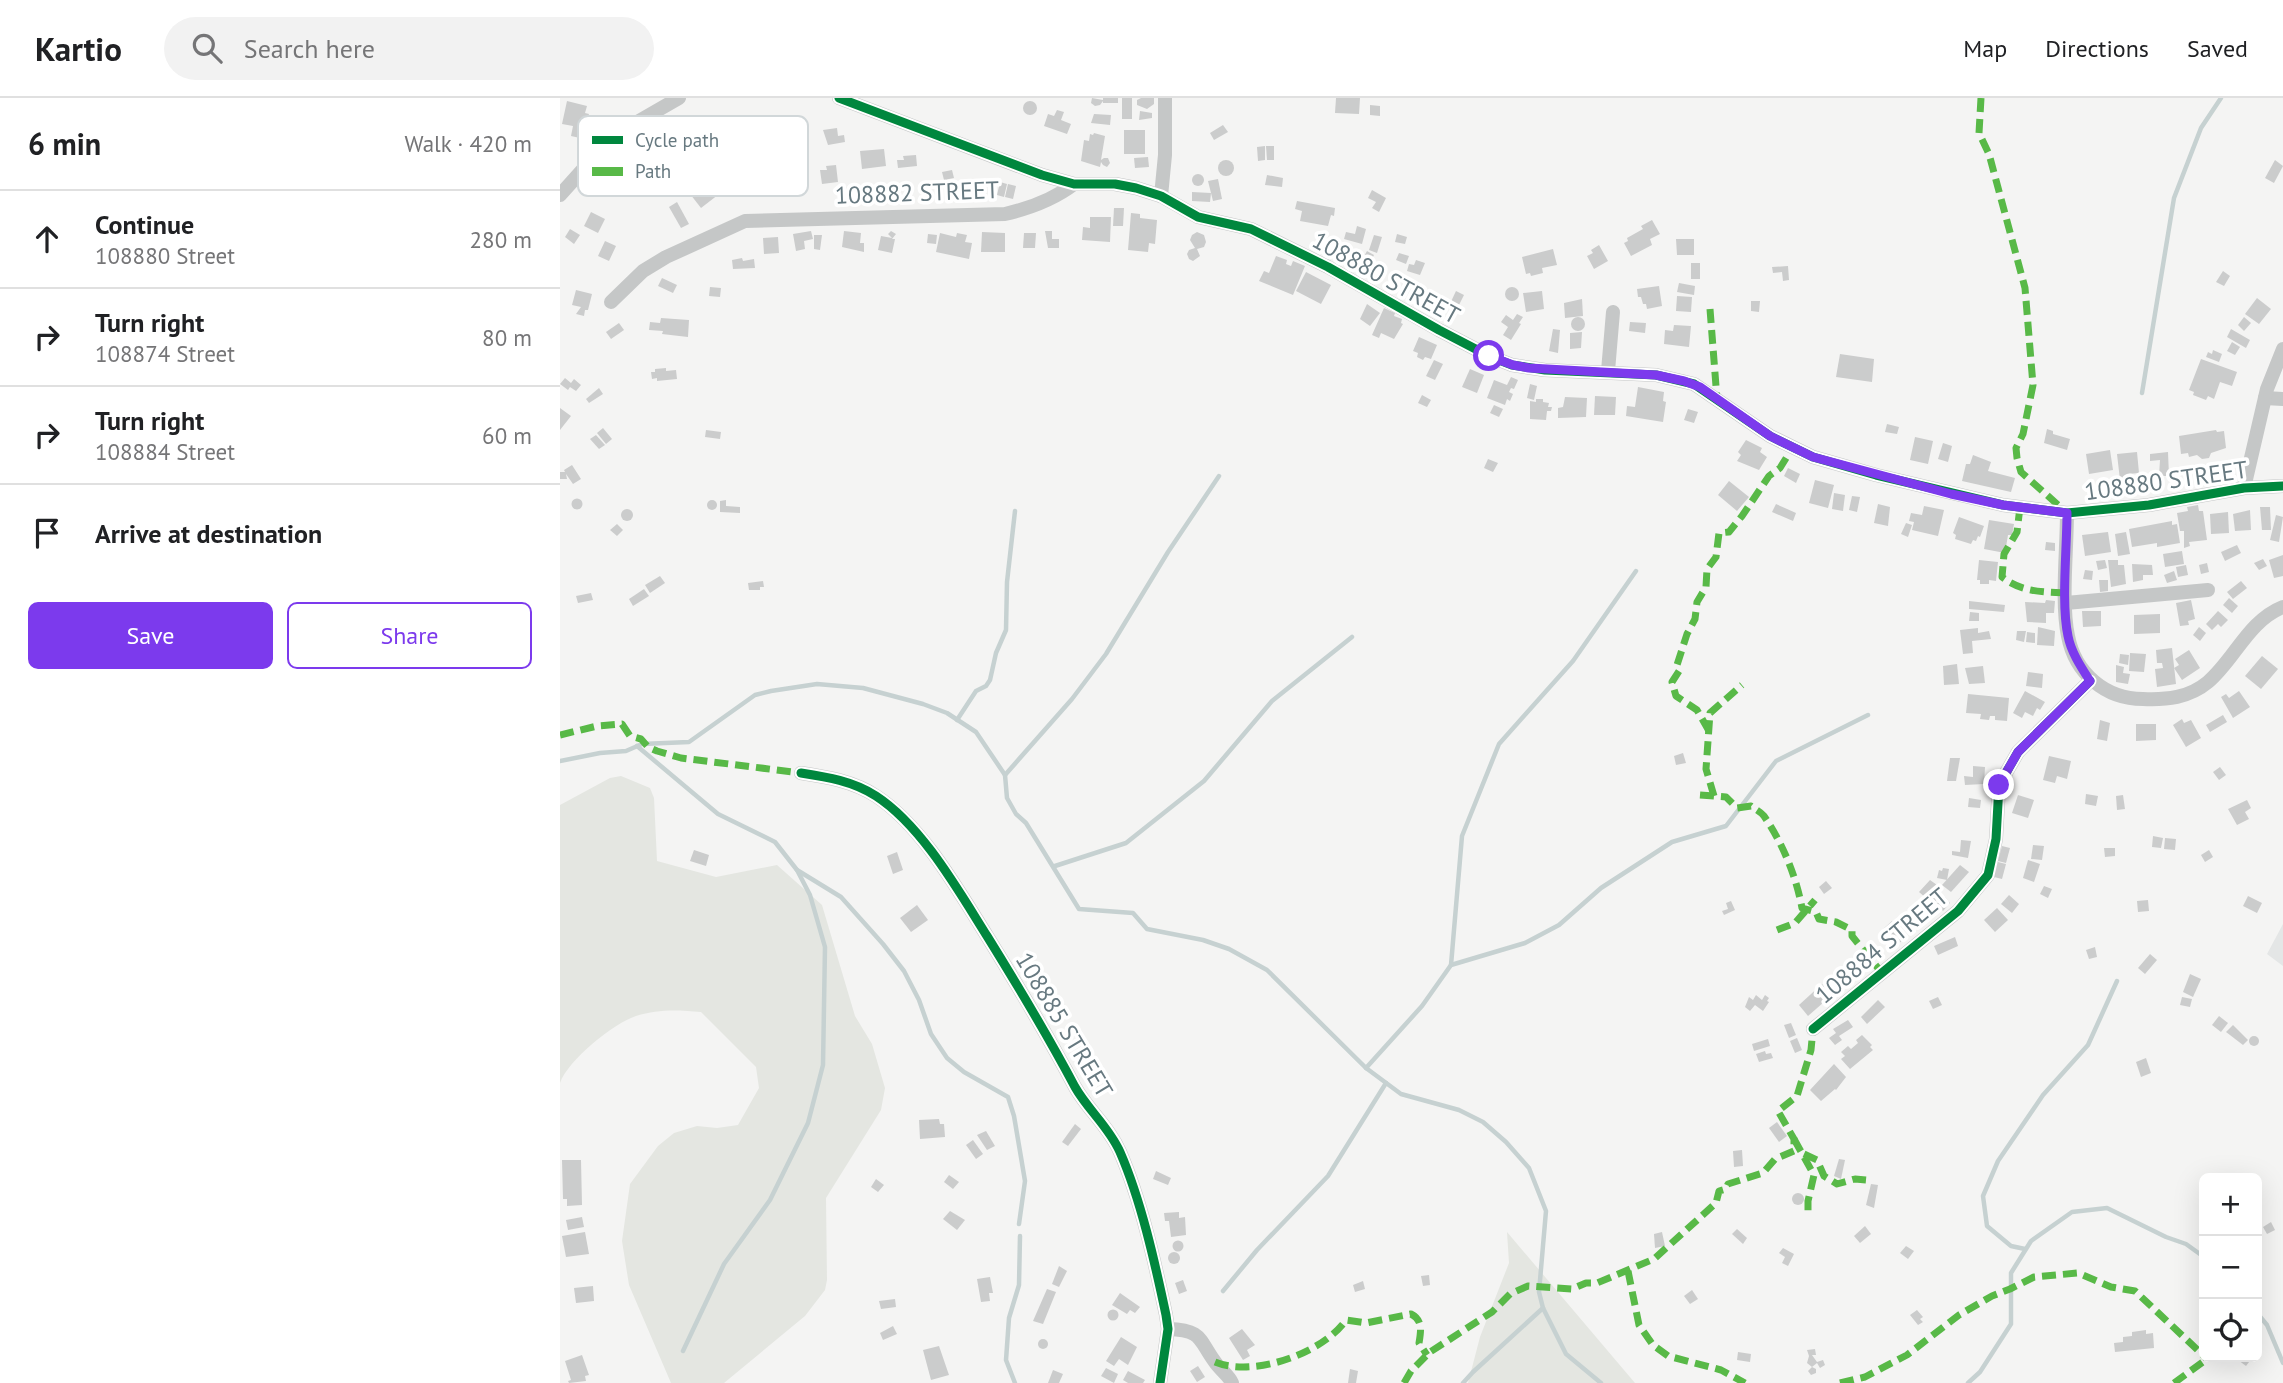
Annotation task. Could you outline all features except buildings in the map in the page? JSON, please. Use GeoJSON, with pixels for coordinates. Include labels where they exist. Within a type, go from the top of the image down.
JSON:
{"type":"FeatureCollection","features":[{"type":"Feature","properties":{"kind":"street"},"geometry":{"type":"LineString","coordinates":[[648,116],[679,98]]}},
{"type":"Feature","properties":{"kind":"street","name":"108880 STREET"},"geometry":{"type":"LineString","coordinates":[[839,98],[1001,161],[1074,184],[1115,184],[1161,196],[1198,217],[1251,229],[1277,240],[1489,356],[1513,365],[1656,375],[1694,384],[1770,436],[1813,457],[1951,494],[2003,505],[2067,513],[2149,505],[2244,488],[2283,486]]}},
{"type":"Feature","properties":{"kind":"street"},"geometry":{"type":"LineString","coordinates":[[1161,196],[1165,155],[1165,98]]}},
{"type":"Feature","properties":{"kind":"street"},"geometry":{"type":"LineString","coordinates":[[560,195],[578,175]]}},
{"type":"Feature","properties":{"kind":"street","name":"108882 STREET"},"geometry":{"type":"LineString","coordinates":[[611,302],[643,271],[666,257],[745,221],[1005,214],[1056,197],[1074,184]]}},
{"type":"Feature","properties":{"kind":"street"},"geometry":{"type":"LineString","coordinates":[[1608,371],[1613,312]]}},
{"type":"Feature","properties":{"kind":"street"},"geometry":{"type":"LineString","coordinates":[[2244,488],[2265,398],[2283,349]]}},
{"type":"Feature","properties":{"kind":"street"},"geometry":{"type":"LineString","coordinates":[[2265,398],[2283,399]]}},
{"type":"Feature","properties":{"kind":"street"},"geometry":{"type":"LineString","coordinates":[[2067,513],[2068,637],[2077,660],[2090,681],[2111,694],[2129,699],[2169,699],[2189,693],[2206,683],[2271,612],[2283,607]]}},
{"type":"Feature","properties":{"kind":"street"},"geometry":{"type":"LineString","coordinates":[[2066,603],[2208,590]]}},
{"type":"Feature","properties":{"kind":"street","name":"108884 STREET"},"geometry":{"type":"LineString","coordinates":[[1813,1029],[1958,911],[1988,875],[1996,839],[1999,785],[2018,752],[2090,681]]}},
{"type":"Feature","properties":{"kind":"street","name":"108885 STREET"},"geometry":{"type":"LineString","coordinates":[[801,773],[831,777],[853,784],[876,796],[915,832],[961,894],[1035,1013],[1081,1096],[1103,1123],[1120,1151],[1148,1244],[1168,1329],[1160,1383]]}},
{"type":"Feature","properties":{"kind":"street"},"geometry":{"type":"LineString","coordinates":[[1168,1329],[1186,1330],[1200,1338],[1217,1366],[1232,1383]]}},
{"type":"Feature","properties":{"kind":"shaded area"},"geometry":{"type":"Polygon","coordinates":[[[621,776],[650,788],[654,798],[657,861],[716,877],[777,865],[822,905],[855,1016],[872,1044],[885,1088],[881,1110],[826,1198],[825,1290],[805,1316],[724,1383],[671,1383],[629,1285],[622,1241],[630,1184],[658,1146],[674,1133],[697,1126],[717,1128],[738,1125],[759,1088],[756,1067],[701,1012],[660,1011],[636,1016],[604,1034],[572,1064],[560,1083],[560,805],[610,778],[621,776]]]}},
{"type":"Feature","properties":{"kind":"shaded area"},"geometry":{"type":"Polygon","coordinates":[[[2283,924],[2283,966],[2267,954],[2283,924]]]}},
{"type":"Feature","properties":{"kind":"shaded area"},"geometry":{"type":"Polygon","coordinates":[[[1507,1232],[1635,1383],[1468,1383],[1480,1337],[1509,1263],[1507,1232]]]}},
{"type":"Feature","properties":{"kind":"waterway"},"geometry":{"type":"LineString","coordinates":[[2142,393],[2174,198],[2201,128],[2221,98]]}},
{"type":"Feature","properties":{"kind":"waterway"},"geometry":{"type":"LineString","coordinates":[[1005,775],[1072,699],[1106,654],[1168,552],[1219,476]]}},
{"type":"Feature","properties":{"kind":"waterway"},"geometry":{"type":"LineString","coordinates":[[957,720],[976,691],[986,686],[990,680],[996,653],[1006,630],[1007,582],[1015,511]]}},
{"type":"Feature","properties":{"kind":"waterway"},"geometry":{"type":"LineString","coordinates":[[1366,1068],[1422,1006],[1451,965],[1462,836],[1499,744],[1573,661],[1636,571]]}},
{"type":"Feature","properties":{"kind":"waterway"},"geometry":{"type":"LineString","coordinates":[[1055,866],[1126,843],[1204,781],[1272,701],[1352,637]]}},
{"type":"Feature","properties":{"kind":"waterway"},"geometry":{"type":"LineString","coordinates":[[560,761],[626,751],[642,744],[689,742],[755,695],[817,684],[863,688],[947,713],[976,732],[1005,775],[1007,798],[1016,814],[1026,823],[1079,909],[1133,913],[1147,929],[1203,940],[1229,949],[1267,970],[1366,1068],[1401,1094],[1459,1110],[1483,1122],[1506,1142],[1529,1168],[1546,1211],[1539,1292],[1543,1308],[1566,1354],[1601,1383]]}},
{"type":"Feature","properties":{"kind":"waterway"},"geometry":{"type":"LineString","coordinates":[[1451,965],[1525,943],[1559,925],[1601,888],[1672,842],[1726,826],[1776,761],[1868,715]]}},
{"type":"Feature","properties":{"kind":"waterway"},"geometry":{"type":"LineString","coordinates":[[637,746],[718,814],[775,842],[797,870],[810,895],[825,947],[823,1065],[808,1123],[770,1200],[724,1264],[683,1351]]}},
{"type":"Feature","properties":{"kind":"waterway"},"geometry":{"type":"LineString","coordinates":[[797,870],[841,897],[883,944],[904,971],[919,1000],[931,1034],[947,1058],[964,1072],[1008,1097],[1014,1116],[1025,1181],[1019,1224]]}},
{"type":"Feature","properties":{"kind":"waterway"},"geometry":{"type":"LineString","coordinates":[[2025,1249],[2011,1246],[1987,1226],[1983,1196],[1998,1161],[2043,1095],[2088,1045],[2117,981]]}},
{"type":"Feature","properties":{"kind":"waterway"},"geometry":{"type":"LineString","coordinates":[[1223,1291],[1257,1250],[1328,1176],[1386,1083]]}},
{"type":"Feature","properties":{"kind":"waterway"},"geometry":{"type":"LineString","coordinates":[[1968,1383],[1980,1372],[2011,1324],[2011,1273],[2031,1241],[2072,1212],[2107,1208],[2186,1244],[2199,1253]]}},
{"type":"Feature","properties":{"kind":"waterway"},"geometry":{"type":"LineString","coordinates":[[1015,1383],[1006,1360],[1009,1318],[1019,1285],[1020,1236]]}},
{"type":"Feature","properties":{"kind":"waterway"},"geometry":{"type":"LineString","coordinates":[[1463,1383],[1543,1308]]}},
{"type":"Feature","properties":{"kind":"waterway"},"geometry":{"type":"LineString","coordinates":[[2262,1319],[2283,1363]]}},
{"type":"Feature","properties":{"kind":"marked path"},"geometry":{"type":"LineString","coordinates":[[1981,98],[1979,133],[1989,154],[2025,288],[2033,385],[2023,434],[2016,448],[2017,458],[2021,472],[2066,512]]}},
{"type":"Feature","properties":{"kind":"marked path"},"geometry":{"type":"LineString","coordinates":[[1710,309],[1717,399]]}},
{"type":"Feature","properties":{"kind":"marked path"},"geometry":{"type":"LineString","coordinates":[[1709,731],[1697,710],[1676,696],[1672,682],[1679,671],[1677,665],[1695,619],[1697,602],[1706,587],[1707,569],[1716,557],[1719,533],[1729,532],[1769,476],[1780,468],[1793,447]]}},
{"type":"Feature","properties":{"kind":"marked path"},"geometry":{"type":"LineString","coordinates":[[2020,507],[2017,532],[2004,554],[2002,577],[2024,588],[2066,593]]}},
{"type":"Feature","properties":{"kind":"marked path"},"geometry":{"type":"LineString","coordinates":[[1714,796],[1706,769],[1710,713],[1742,685]]}},
{"type":"Feature","properties":{"kind":"marked path"},"geometry":{"type":"LineString","coordinates":[[560,735],[597,726],[622,724],[630,736],[641,739],[648,747],[681,758],[801,773]]}},
{"type":"Feature","properties":{"kind":"marked path"},"geometry":{"type":"LineString","coordinates":[[1700,795],[1726,797],[1737,808],[1751,806],[1762,814],[1788,860],[1802,908],[1816,912],[1819,919],[1836,922],[1852,930],[1852,936],[1882,973]]}},
{"type":"Feature","properties":{"kind":"marked path"},"geometry":{"type":"LineString","coordinates":[[1777,930],[1795,923],[1815,900]]}},
{"type":"Feature","properties":{"kind":"marked path"},"geometry":{"type":"LineString","coordinates":[[1404,1383],[1411,1371],[1430,1352],[1492,1312],[1510,1294],[1528,1286],[1572,1289],[1586,1283],[1597,1283],[1654,1259],[1716,1203],[1719,1191],[1726,1189],[1728,1184],[1763,1173],[1775,1159],[1794,1151],[1794,1139],[1778,1111],[1797,1096],[1811,1050],[1813,1029]]}},
{"type":"Feature","properties":{"kind":"marked path"},"geometry":{"type":"LineString","coordinates":[[1794,1139],[1814,1175],[1808,1212]]}},
{"type":"Feature","properties":{"kind":"marked path"},"geometry":{"type":"LineString","coordinates":[[1804,1154],[1817,1160],[1824,1176],[1837,1184],[1855,1179],[1866,1180]]}},
{"type":"Feature","properties":{"kind":"marked path"},"geometry":{"type":"LineString","coordinates":[[1628,1271],[1639,1325],[1653,1345],[1668,1356],[1721,1370],[1745,1383]]}},
{"type":"Feature","properties":{"kind":"marked path"},"geometry":{"type":"LineString","coordinates":[[1840,1383],[1865,1377],[1907,1355],[1959,1315],[1992,1296],[2034,1277],[2078,1273],[2111,1287],[2135,1291],[2199,1351]]}},
{"type":"Feature","properties":{"kind":"marked path"},"geometry":{"type":"LineString","coordinates":[[1215,1362],[1249,1367],[1268,1364],[1305,1352],[1321,1343],[1346,1320],[1366,1323],[1411,1314],[1419,1323],[1419,1343],[1427,1355]]}},
{"type":"Feature","properties":{"kind":"marked path"},"geometry":{"type":"LineString","coordinates":[[2174,1383],[2203,1362]]}},
{"type":"Feature","properties":{"kind":"cycle path"},"geometry":{"type":"LineString","coordinates":[[839,98],[1042,175],[1074,184],[1115,184],[1136,188],[1161,196],[1198,217],[1251,229],[1328,267],[1439,330],[1512,365],[1545,370],[1656,375],[1694,384],[1770,436],[1813,457],[1876,475],[2003,505],[2067,513],[2149,505],[2244,488],[2283,486]]}},
{"type":"Feature","properties":{"kind":"cycle path"},"geometry":{"type":"LineString","coordinates":[[1813,1029],[1958,911],[1988,875],[1996,839],[1999,785],[2018,752],[2090,681]]}},
{"type":"Feature","properties":{"kind":"cycle path"},"geometry":{"type":"LineString","coordinates":[[801,773],[840,780],[867,791],[893,809],[924,841],[999,955],[1080,1095],[1115,1143],[1128,1171],[1141,1211],[1166,1315],[1168,1329],[1160,1383]]}},
{"type":"Feature","properties":{"kind":"route"},"geometry":{"type":"LineString","coordinates":[[1489,356],[1529,368],[1656,375],[1684,381],[1700,387],[1770,436],[1813,457],[1951,494],[2003,505],[2067,513],[2068,637],[2077,660],[2090,681],[2018,752],[1999,785]]}}]}
